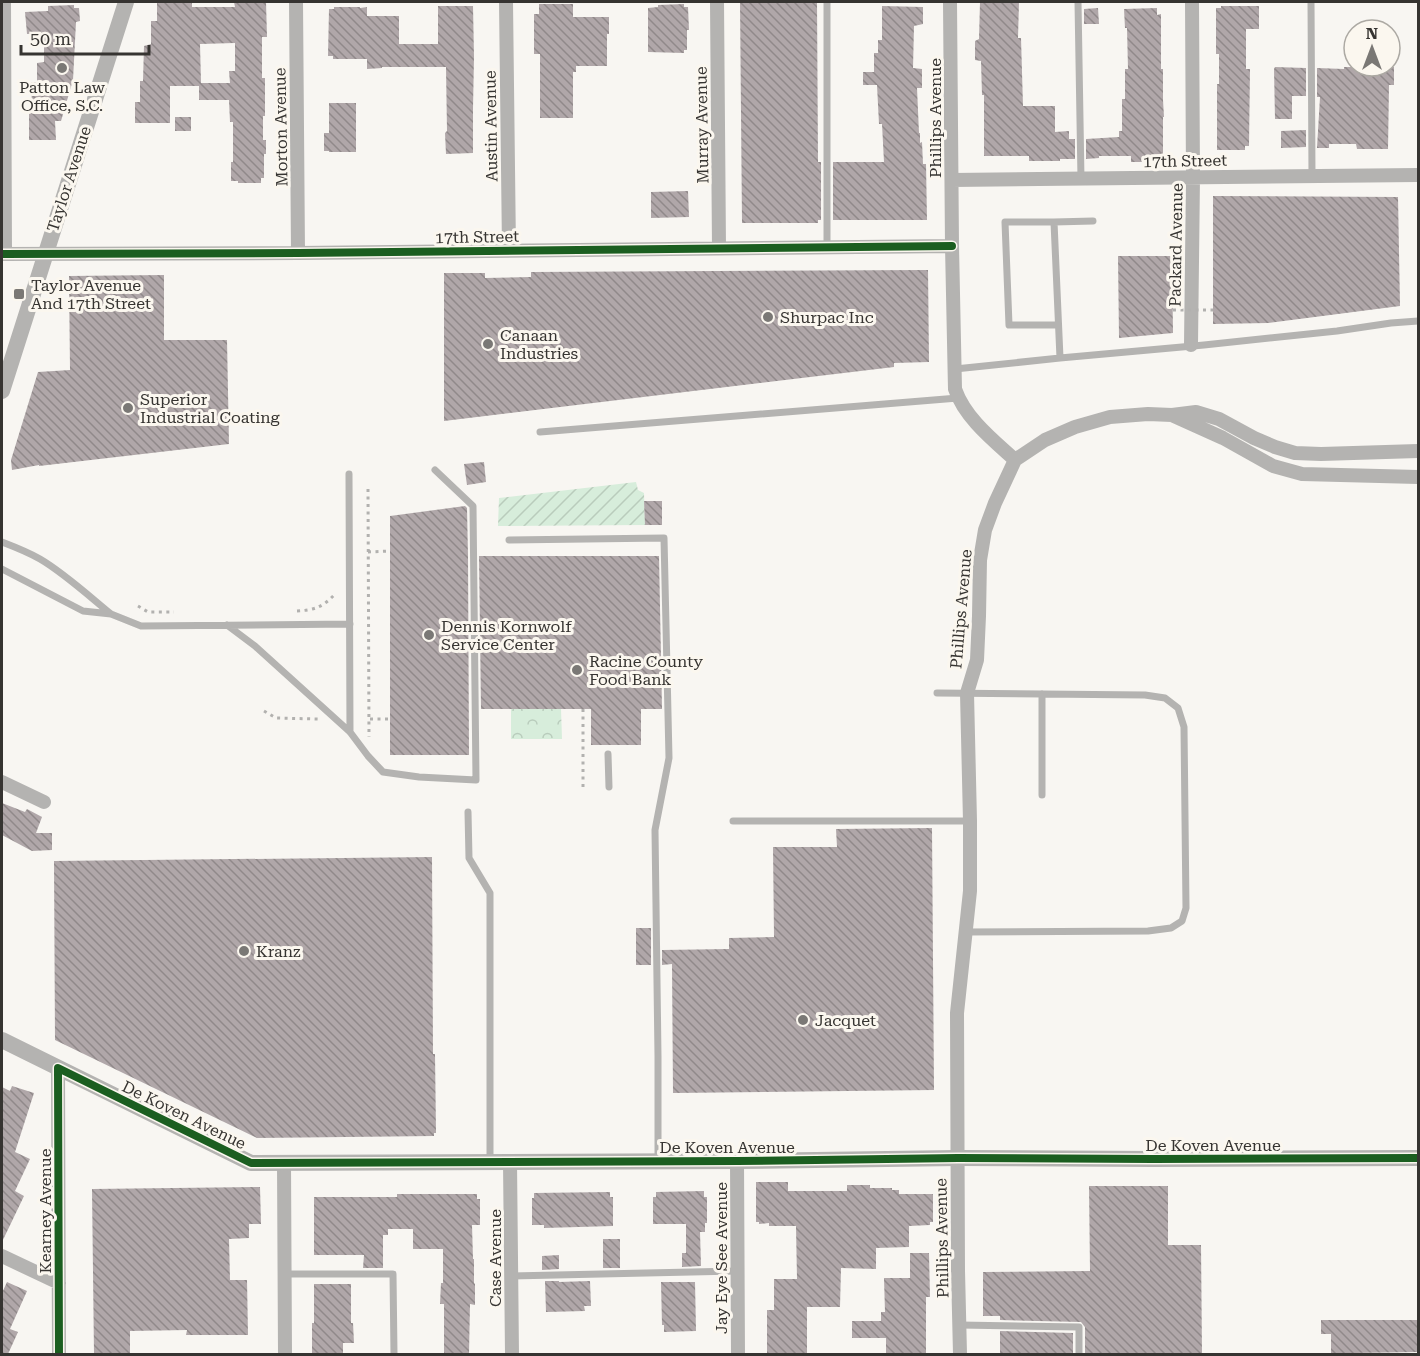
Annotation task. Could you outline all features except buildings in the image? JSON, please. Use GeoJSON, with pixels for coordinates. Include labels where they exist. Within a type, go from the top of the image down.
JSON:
{"type":"FeatureCollection","features":[{"type":"Feature","properties":{"kind":"street"},"geometry":{"type":"LineString","coordinates":[[3,254],[4,2]]}},
{"type":"Feature","properties":{"kind":"street","name":"Taylor Avenue"},"geometry":{"type":"LineString","coordinates":[[2,391],[126,2]]}},
{"type":"Feature","properties":{"kind":"street","name":"Morton Avenue"},"geometry":{"type":"LineString","coordinates":[[296,2],[298,253]]}},
{"type":"Feature","properties":{"kind":"street","name":"Austin Avenue"},"geometry":{"type":"LineString","coordinates":[[506,2],[509,250]]}},
{"type":"Feature","properties":{"kind":"street","name":"Murray Avenue"},"geometry":{"type":"LineString","coordinates":[[717,2],[719,248]]}},
{"type":"Feature","properties":{"kind":"street","name":"Phillips Avenue"},"geometry":{"type":"LineString","coordinates":[[950,2],[952,246],[955,388],[958,398]]}},
{"type":"Feature","properties":{"kind":"street","name":"Packard Avenue"},"geometry":{"type":"LineString","coordinates":[[1191,345],[1192,2]]}},
{"type":"Feature","properties":{"kind":"street","name":"17th Street"},"geometry":{"type":"LineString","coordinates":[[952,180],[1419,175]]}},
{"type":"Feature","properties":{"kind":"street","name":"17th Street"},"geometry":{"type":"LineString","coordinates":[[3,254],[952,246]]}},
{"type":"Feature","properties":{"kind":"street"},"geometry":{"type":"LineString","coordinates":[[958,398],[966,411],[1015,460],[1045,440],[1075,427],[1110,417],[1148,414],[1172,416],[1196,412],[1218,419],[1275,447],[1295,453],[1419,451]]}},
{"type":"Feature","properties":{"kind":"street"},"geometry":{"type":"LineString","coordinates":[[1172,416],[1223,438],[1273,465],[1302,474],[1419,477]]}},
{"type":"Feature","properties":{"kind":"street","name":"Phillips Avenue"},"geometry":{"type":"LineString","coordinates":[[960,1354],[957,1013],[970,891],[968,693],[977,660],[980,560],[985,530],[1015,460]]}},
{"type":"Feature","properties":{"kind":"street"},"geometry":{"type":"LineString","coordinates":[[2,782],[44,802]]}},
{"type":"Feature","properties":{"kind":"street","name":"De Koven Avenue"},"geometry":{"type":"LineString","coordinates":[[2,1040],[251,1163],[958,1158],[1419,1158]]}},
{"type":"Feature","properties":{"kind":"street","name":"Kearney Avenue"},"geometry":{"type":"LineString","coordinates":[[58,1068],[59,1354]]}},
{"type":"Feature","properties":{"kind":"street","name":"Jay Eye See Avenue"},"geometry":{"type":"LineString","coordinates":[[736,1161],[738,1354]]}},
{"type":"Feature","properties":{"kind":"street","name":"Case Avenue"},"geometry":{"type":"LineString","coordinates":[[510,1162],[512,1354]]}},
{"type":"Feature","properties":{"kind":"street"},"geometry":{"type":"LineString","coordinates":[[284,1163],[285,1354]]}},
{"type":"Feature","properties":{"kind":"street"},"geometry":{"type":"LineString","coordinates":[[2,1256],[59,1283]]}},
{"type":"Feature","properties":{"kind":"lane"},"geometry":{"type":"LineString","coordinates":[[826,2],[827,247]]}},
{"type":"Feature","properties":{"kind":"lane"},"geometry":{"type":"LineString","coordinates":[[1078,2],[1081,178]]}},
{"type":"Feature","properties":{"kind":"lane"},"geometry":{"type":"LineString","coordinates":[[1311,2],[1312,176]]}},
{"type":"Feature","properties":{"kind":"lane"},"geometry":{"type":"LineString","coordinates":[[1058,325],[1009,326],[1005,222],[1093,221]]}},
{"type":"Feature","properties":{"kind":"lane"},"geometry":{"type":"LineString","coordinates":[[1054,222],[1060,358]]}},
{"type":"Feature","properties":{"kind":"lane"},"geometry":{"type":"LineString","coordinates":[[955,369],[1419,321]]}},
{"type":"Feature","properties":{"kind":"lane"},"geometry":{"type":"LineString","coordinates":[[540,432],[958,398]]}},
{"type":"Feature","properties":{"kind":"lane"},"geometry":{"type":"LineString","coordinates":[[227,625],[255,646],[350,732],[383,771],[419,777],[476,780],[472,506],[435,470]]}},
{"type":"Feature","properties":{"kind":"lane"},"geometry":{"type":"LineString","coordinates":[[349,474],[350,732]]}},
{"type":"Feature","properties":{"kind":"lane"},"geometry":{"type":"LineString","coordinates":[[509,540],[664,538],[669,758],[655,830],[658,1161]]}},
{"type":"Feature","properties":{"kind":"lane"},"geometry":{"type":"LineString","coordinates":[[2,542],[22,549],[42,560],[111,614]]}},
{"type":"Feature","properties":{"kind":"lane"},"geometry":{"type":"LineString","coordinates":[[2,569],[83,611],[111,614],[141,626],[350,624]]}},
{"type":"Feature","properties":{"kind":"lane"},"geometry":{"type":"LineString","coordinates":[[937,693],[1145,694],[1165,699],[1178,708],[1184,727],[1186,908],[1182,921],[1171,928],[1148,932],[966,932]]}},
{"type":"Feature","properties":{"kind":"lane"},"geometry":{"type":"LineString","coordinates":[[1042,694],[1042,795]]}},
{"type":"Feature","properties":{"kind":"lane"},"geometry":{"type":"LineString","coordinates":[[608,754],[609,787]]}},
{"type":"Feature","properties":{"kind":"lane"},"geometry":{"type":"LineString","coordinates":[[468,812],[469,858],[490,893],[490,1162]]}},
{"type":"Feature","properties":{"kind":"lane"},"geometry":{"type":"LineString","coordinates":[[734,821],[970,821]]}},
{"type":"Feature","properties":{"kind":"lane"},"geometry":{"type":"LineString","coordinates":[[511,1276],[737,1271]]}},
{"type":"Feature","properties":{"kind":"lane"},"geometry":{"type":"LineString","coordinates":[[285,1274],[393,1274],[394,1354]]}},
{"type":"Feature","properties":{"kind":"lane"},"geometry":{"type":"LineString","coordinates":[[960,1325],[1079,1327],[1079,1354]]}},
{"type":"Feature","properties":{"kind":"path"},"geometry":{"type":"LineString","coordinates":[[1173,309],[1213,310]]}},
{"type":"Feature","properties":{"kind":"path"},"geometry":{"type":"LineString","coordinates":[[368,489],[369,742]]}},
{"type":"Feature","properties":{"kind":"path"},"geometry":{"type":"LineString","coordinates":[[368,552],[390,551]]}},
{"type":"Feature","properties":{"kind":"path"},"geometry":{"type":"LineString","coordinates":[[294,611],[305,611],[325,605],[335,594]]}},
{"type":"Feature","properties":{"kind":"path"},"geometry":{"type":"LineString","coordinates":[[138,606],[148,612],[181,612]]}},
{"type":"Feature","properties":{"kind":"path"},"geometry":{"type":"LineString","coordinates":[[583,709],[583,787]]}},
{"type":"Feature","properties":{"kind":"path"},"geometry":{"type":"LineString","coordinates":[[264,711],[276,718],[318,719]]}},
{"type":"Feature","properties":{"kind":"path"},"geometry":{"type":"LineString","coordinates":[[370,719],[390,719]]}},
{"type":"Feature","properties":{"kind":"green space"},"geometry":{"type":"Polygon","coordinates":[[[636,482],[638,490],[644,493],[645,525],[498,526],[499,498],[636,482]]]}},
{"type":"Feature","properties":{"kind":"green space"},"geometry":{"type":"Polygon","coordinates":[[[511,709],[561,709],[562,739],[511,739],[511,709]]]}},
{"type":"Feature","properties":{"kind":"cycle path"},"geometry":{"type":"LineString","coordinates":[[2,254],[952,246]]}},
{"type":"Feature","properties":{"kind":"cycle path"},"geometry":{"type":"LineString","coordinates":[[59,1354],[58,1068],[251,1163],[958,1158],[1418,1158]]}},
{"type":"Feature","properties":{"kind":"place","name":"Patton Law Office, S.C."},"geometry":{"type":"Point","coordinates":[62,68]}},
{"type":"Feature","properties":{"kind":"place","name":"Taylor Avenue And 17th Street"},"geometry":{"type":"Point","coordinates":[19,294]}},
{"type":"Feature","properties":{"kind":"place","name":"Shurpac Inc"},"geometry":{"type":"Point","coordinates":[768,317]}},
{"type":"Feature","properties":{"kind":"place","name":"Canaan Industries"},"geometry":{"type":"Point","coordinates":[488,344]}},
{"type":"Feature","properties":{"kind":"place","name":"Superior Industrial Coating"},"geometry":{"type":"Point","coordinates":[128,408]}},
{"type":"Feature","properties":{"kind":"place","name":"Dennis Kornwolf Service Center"},"geometry":{"type":"Point","coordinates":[429,635]}},
{"type":"Feature","properties":{"kind":"place","name":"Racine County Food Bank"},"geometry":{"type":"Point","coordinates":[577,670]}},
{"type":"Feature","properties":{"kind":"place","name":"Kranz"},"geometry":{"type":"Point","coordinates":[244,951]}},
{"type":"Feature","properties":{"kind":"place","name":"Jacquet"},"geometry":{"type":"Point","coordinates":[803,1020]}}]}
